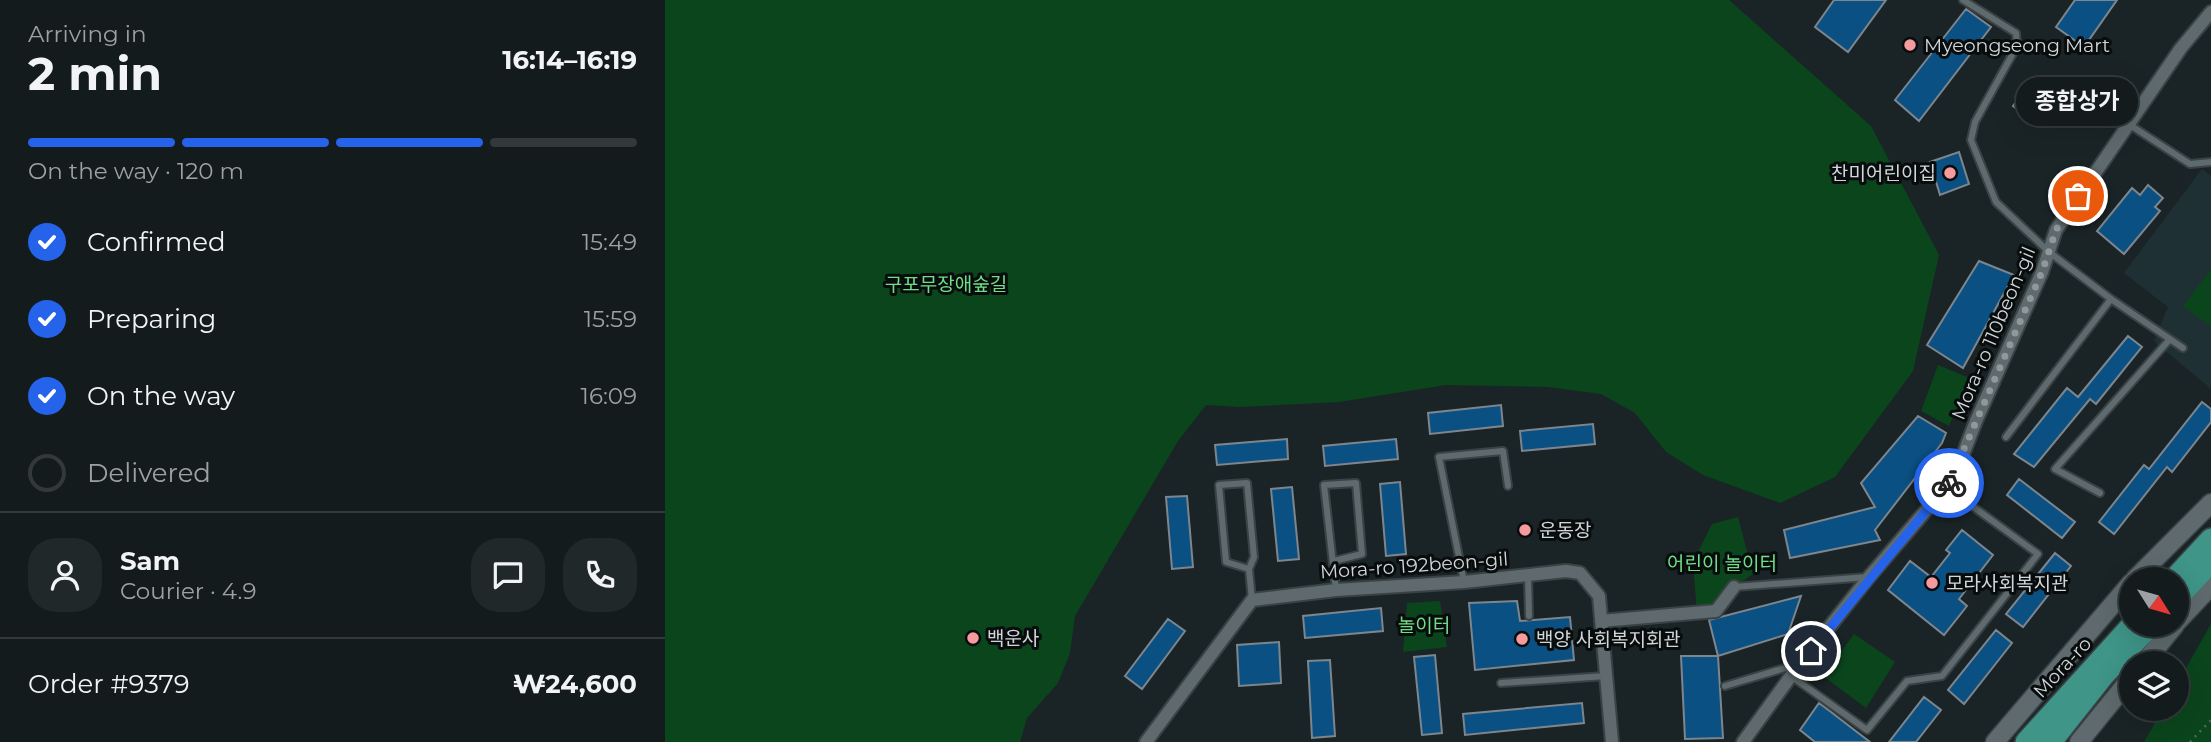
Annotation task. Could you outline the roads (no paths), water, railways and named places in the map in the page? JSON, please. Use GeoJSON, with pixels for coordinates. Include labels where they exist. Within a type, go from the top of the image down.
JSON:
{"type":"FeatureCollection","features":[{"type":"Feature","properties":{"kind":"highway"},"geometry":{"type":"LineString","coordinates":[[2185,567],[2211,539]]}},
{"type":"Feature","properties":{"kind":"highway"},"geometry":{"type":"LineString","coordinates":[[2189,585],[2211,562]]}},
{"type":"Feature","properties":{"kind":"highway","name":"Mora-ro"},"geometry":{"type":"LineString","coordinates":[[2026,742],[2121,637]]}},
{"type":"Feature","properties":{"kind":"highway","name":"Mora-ro"},"geometry":{"type":"LineString","coordinates":[[2051,742],[2104,674],[2139,637]]}},
{"type":"Feature","properties":{"kind":"main road"},"geometry":{"type":"LineString","coordinates":[[2147,567],[2211,503]]}},
{"type":"Feature","properties":{"kind":"main road"},"geometry":{"type":"LineString","coordinates":[[2189,610],[2211,586]]}},
{"type":"Feature","properties":{"kind":"main road"},"geometry":{"type":"LineString","coordinates":[[1995,742],[2119,597]]}},
{"type":"Feature","properties":{"kind":"main road"},"geometry":{"type":"LineString","coordinates":[[2154,651],[2165,637]]}},
{"type":"Feature","properties":{"kind":"main road"},"geometry":{"type":"LineString","coordinates":[[2079,742],[2119,693]]}},
{"type":"Feature","properties":{"kind":"street","name":"Mora-ro 110beon-gil"},"geometry":{"type":"LineString","coordinates":[[1743,742],[1794,673],[1957,470],[2042,272],[2056,230],[2194,30],[2211,12]]}},
{"type":"Feature","properties":{"kind":"street"},"geometry":{"type":"LineString","coordinates":[[2194,30],[2211,28]]}},
{"type":"Feature","properties":{"kind":"street","name":"Mora-ro 192beon-gil"},"geometry":{"type":"LineString","coordinates":[[1252,600],[1336,590],[1464,582],[1566,571],[1580,573],[1599,596],[1612,742]]}},
{"type":"Feature","properties":{"kind":"street"},"geometry":{"type":"LineString","coordinates":[[1601,621],[1716,611],[1734,587]]}},
{"type":"Feature","properties":{"kind":"street"},"geometry":{"type":"LineString","coordinates":[[1146,742],[1252,600]]}},
{"type":"Feature","properties":{"kind":"lane"},"geometry":{"type":"LineString","coordinates":[[1963,0],[2016,33],[2017,46],[1975,122],[1972,140],[1996,202],[2049,251],[2111,299],[2183,348]]}},
{"type":"Feature","properties":{"kind":"lane"},"geometry":{"type":"LineString","coordinates":[[2130,125],[2190,164],[2211,162]]}},
{"type":"Feature","properties":{"kind":"lane"},"geometry":{"type":"LineString","coordinates":[[2006,437],[2111,299]]}},
{"type":"Feature","properties":{"kind":"lane"},"geometry":{"type":"LineString","coordinates":[[2100,493],[2055,469],[2170,339]]}},
{"type":"Feature","properties":{"kind":"lane"},"geometry":{"type":"LineString","coordinates":[[1464,582],[1439,457],[1503,451],[1508,486]]}},
{"type":"Feature","properties":{"kind":"lane"},"geometry":{"type":"LineString","coordinates":[[1249,569],[1226,562],[1219,485],[1247,483],[1254,557],[1249,569],[1252,600]]}},
{"type":"Feature","properties":{"kind":"lane"},"geometry":{"type":"LineString","coordinates":[[1334,561],[1361,554],[1356,483],[1324,485],[1336,590]]}},
{"type":"Feature","properties":{"kind":"lane"},"geometry":{"type":"LineString","coordinates":[[1725,686],[1785,668],[1867,730],[1906,681],[1942,676],[2038,554],[1946,487]]}},
{"type":"Feature","properties":{"kind":"lane"},"geometry":{"type":"LineString","coordinates":[[1528,575],[1529,616]]}},
{"type":"Feature","properties":{"kind":"lane"},"geometry":{"type":"LineString","coordinates":[[1734,587],[1870,577]]}},
{"type":"Feature","properties":{"kind":"lane"},"geometry":{"type":"LineString","coordinates":[[1501,682],[1606,676]]}},
{"type":"Feature","properties":{"kind":"place","name":"Myeongseong Mart"},"geometry":{"type":"Point","coordinates":[1910,45]}},
{"type":"Feature","properties":{"kind":"place","name":"찬미어린이집"},"geometry":{"type":"Point","coordinates":[1950,173]}},
{"type":"Feature","properties":{"kind":"place","name":"종합상가"},"geometry":{"type":"Point","coordinates":[2078,196]}},
{"type":"Feature","properties":{"kind":"place","name":"운동장"},"geometry":{"type":"Point","coordinates":[1525,530]}},
{"type":"Feature","properties":{"kind":"place","name":"모라사회복지관"},"geometry":{"type":"Point","coordinates":[1932,583]}},
{"type":"Feature","properties":{"kind":"place","name":"백운사"},"geometry":{"type":"Point","coordinates":[973,638]}},
{"type":"Feature","properties":{"kind":"place","name":"백양 사회복지회관"},"geometry":{"type":"Point","coordinates":[1522,639]}},
{"type":"Feature","properties":{"kind":"park label","name":"구포무장애숲길"},"geometry":{"type":"Point","coordinates":[946,284]}},
{"type":"Feature","properties":{"kind":"park label","name":"어린이 놀이터"},"geometry":{"type":"Point","coordinates":[1722,563]}},
{"type":"Feature","properties":{"kind":"park label","name":"놀이터"},"geometry":{"type":"Point","coordinates":[1424,625]}}]}
